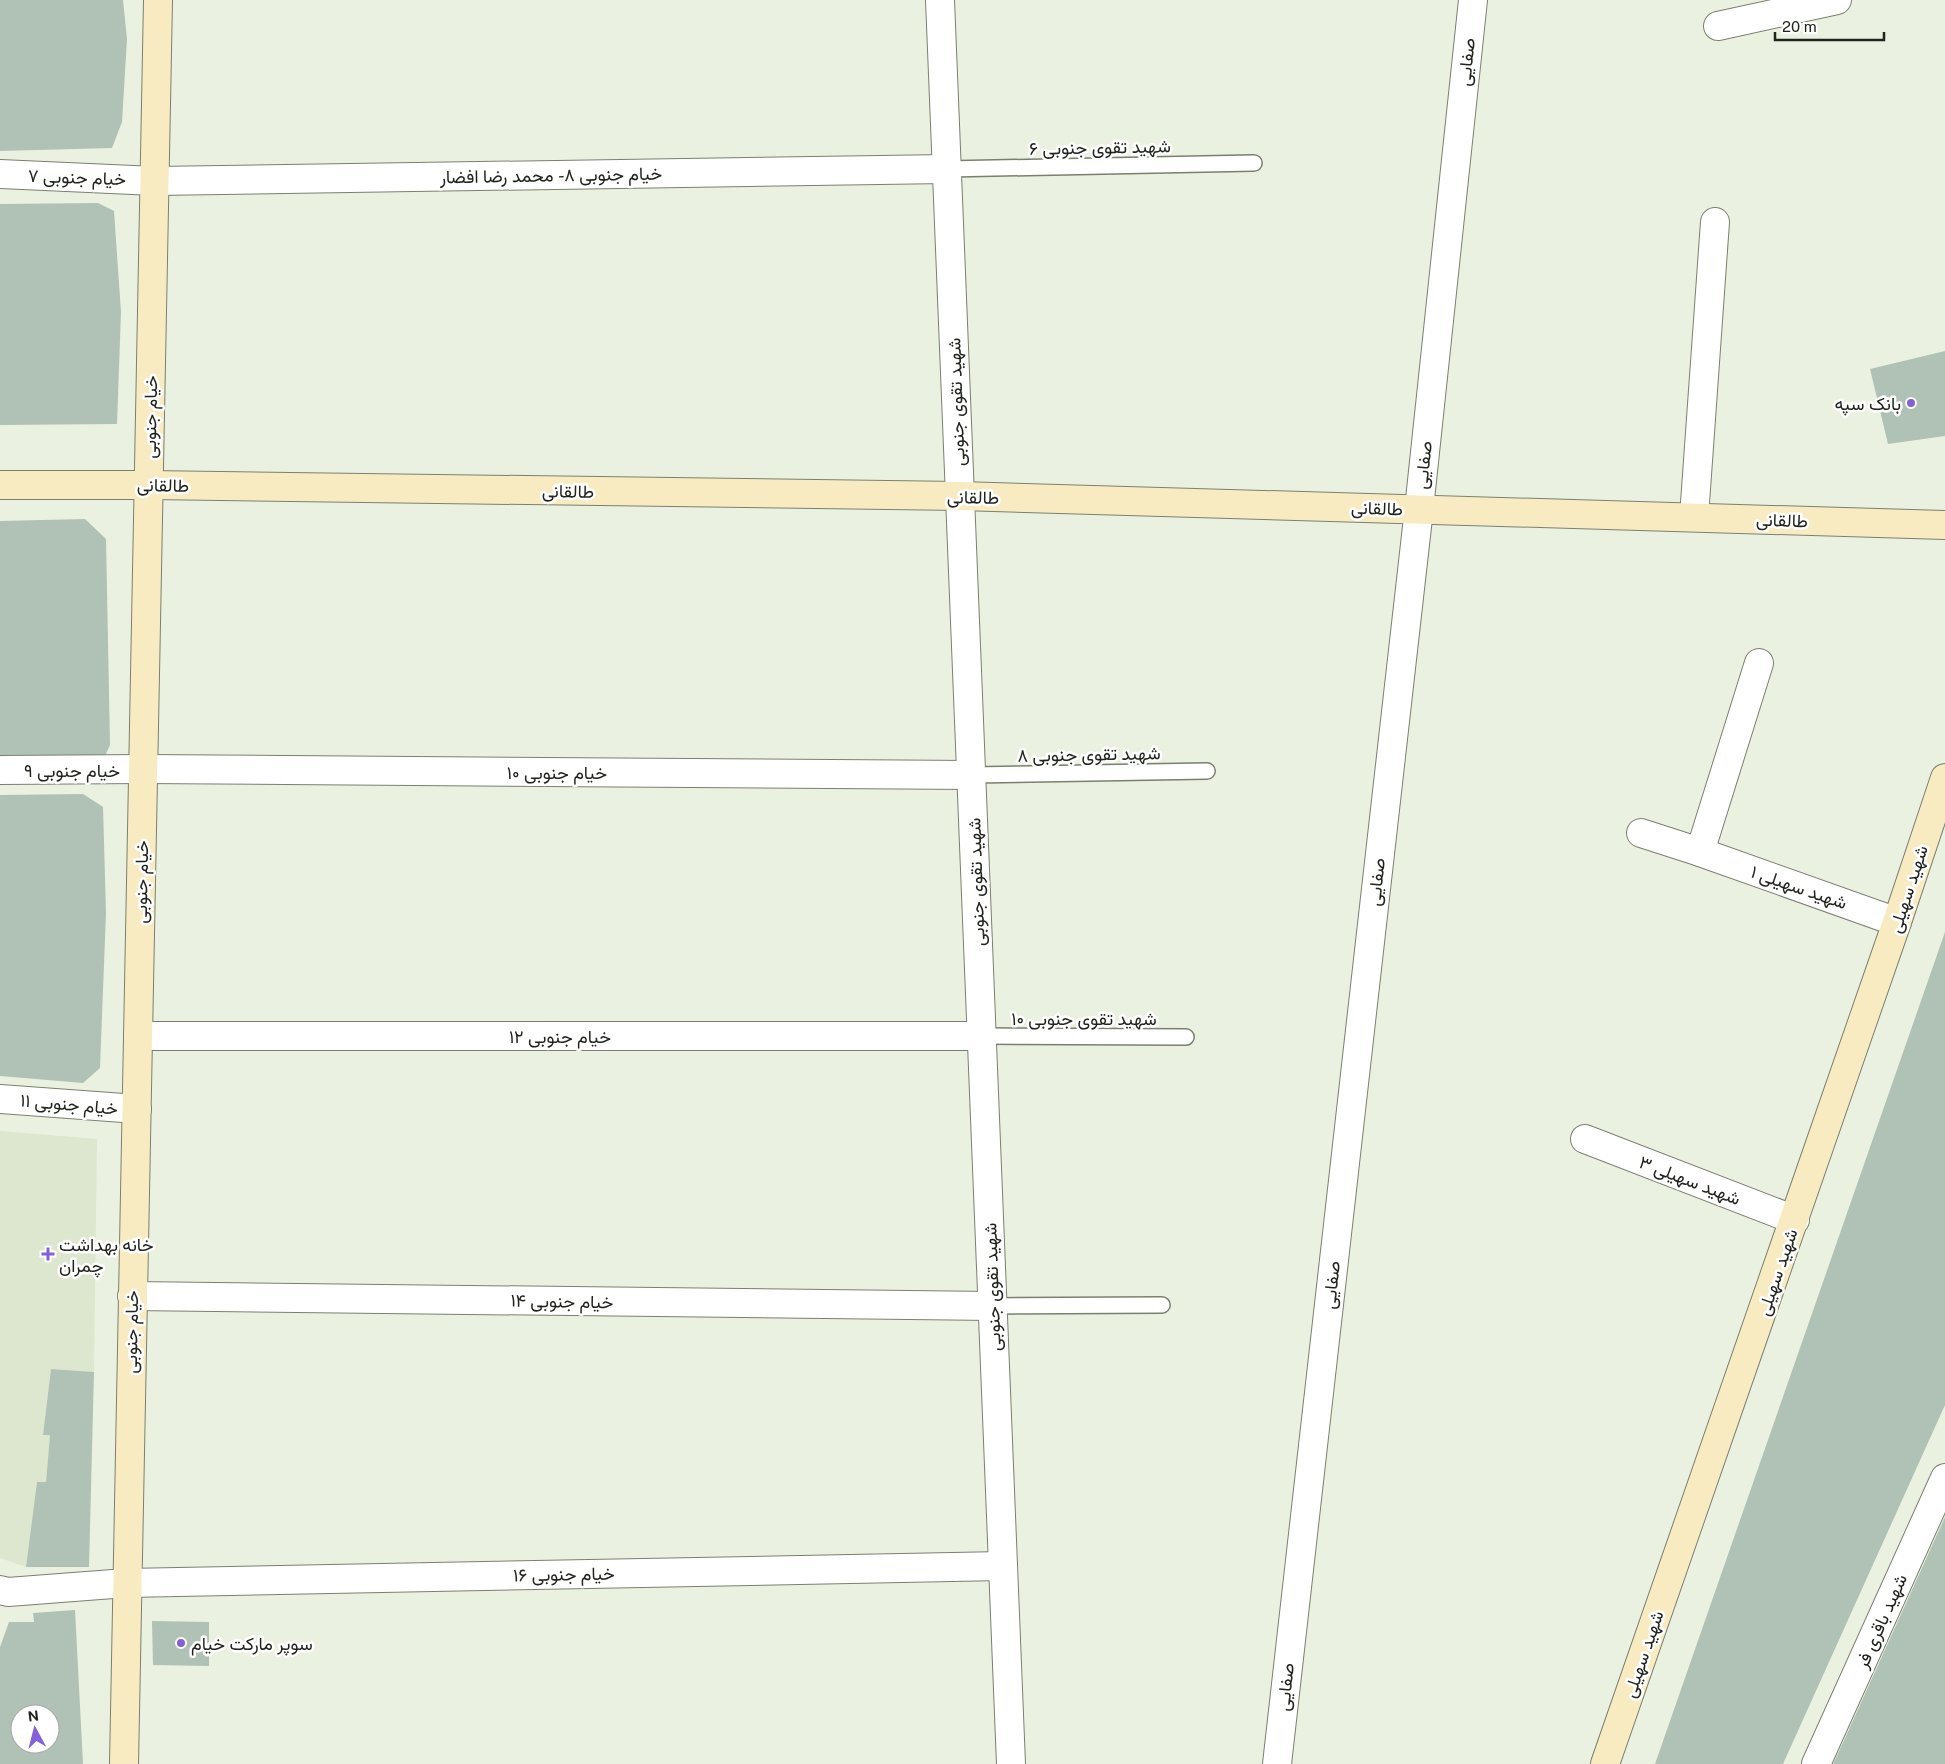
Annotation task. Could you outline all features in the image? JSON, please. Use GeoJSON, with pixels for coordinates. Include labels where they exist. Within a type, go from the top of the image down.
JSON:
{"type":"FeatureCollection","features":[{"type":"Feature","properties":{"kind":"street","name":"خیام جنوبی"},"geometry":{"type":"LineString","coordinates":[[124,1764],[158,0]]}},
{"type":"Feature","properties":{"kind":"street","name":"شهید تقوی جنوبی"},"geometry":{"type":"LineString","coordinates":[[940,0],[1011,1764]]}},
{"type":"Feature","properties":{"kind":"street","name":"صفایی"},"geometry":{"type":"LineString","coordinates":[[1277,1764],[1418,509],[1473,0]]}},
{"type":"Feature","properties":{"kind":"street"},"geometry":{"type":"LineString","coordinates":[[1718,26],[1837,0]]}},
{"type":"Feature","properties":{"kind":"street","name":"خیام جنوبی ۸ - محمد رضا افضار"},"geometry":{"type":"LineString","coordinates":[[155,180],[947,169]]}},
{"type":"Feature","properties":{"kind":"street","name":"خیام جنوبی ۷"},"geometry":{"type":"LineString","coordinates":[[0,174],[155,180]]}},
{"type":"Feature","properties":{"kind":"street"},"geometry":{"type":"LineString","coordinates":[[1694,517],[1715,222]]}},
{"type":"Feature","properties":{"kind":"street","name":"طالقانی"},"geometry":{"type":"LineString","coordinates":[[0,485],[148,485],[960,496],[1945,525]]}},
{"type":"Feature","properties":{"kind":"street"},"geometry":{"type":"LineString","coordinates":[[1700,852],[1759,663]]}},
{"type":"Feature","properties":{"kind":"street","name":"خیام جنوبی ۹"},"geometry":{"type":"LineString","coordinates":[[0,770],[144,769]]}},
{"type":"Feature","properties":{"kind":"street","name":"خیام جنوبی ۱۰"},"geometry":{"type":"LineString","coordinates":[[144,769],[971,775]]}},
{"type":"Feature","properties":{"kind":"street","name":"شهید سهیلی"},"geometry":{"type":"LineString","coordinates":[[1605,1764],[1898,922],[1945,778]]}},
{"type":"Feature","properties":{"kind":"street","name":"شهید سهیلی ۱"},"geometry":{"type":"LineString","coordinates":[[1641,834],[1700,852],[1898,922]]}},
{"type":"Feature","properties":{"kind":"street","name":"خیام جنوبی ۱۲"},"geometry":{"type":"LineString","coordinates":[[138,1036],[982,1036]]}},
{"type":"Feature","properties":{"kind":"street","name":"خیام جنوبی ۱۱"},"geometry":{"type":"LineString","coordinates":[[0,1099],[137,1110]]}},
{"type":"Feature","properties":{"kind":"street","name":"شهید سهیلی ۳"},"geometry":{"type":"LineString","coordinates":[[1585,1139],[1795,1220]]}},
{"type":"Feature","properties":{"kind":"street","name":"خیام جنوبی ۱۴"},"geometry":{"type":"LineString","coordinates":[[132,1296],[993,1306]]}},
{"type":"Feature","properties":{"kind":"street","name":"شهید باقری فر"},"geometry":{"type":"LineString","coordinates":[[1816,1764],[1945,1478]]}},
{"type":"Feature","properties":{"kind":"street","name":"خیام جنوبی ۱۶"},"geometry":{"type":"LineString","coordinates":[[3,1598],[126,1583],[1003,1566]]}},
{"type":"Feature","properties":{"kind":"lane","name":"شهید تقوی جنوبی ۶"},"geometry":{"type":"LineString","coordinates":[[947,169],[1254,163]]}},
{"type":"Feature","properties":{"kind":"lane","name":"شهید تقوی جنوبی ۸"},"geometry":{"type":"LineString","coordinates":[[971,775],[1207,771]]}},
{"type":"Feature","properties":{"kind":"lane","name":"شهید تقوی جنوبی ۱۰"},"geometry":{"type":"LineString","coordinates":[[982,1036],[1186,1037]]}},
{"type":"Feature","properties":{"kind":"lane"},"geometry":{"type":"LineString","coordinates":[[993,1306],[1162,1305]]}},
{"type":"Feature","properties":{"kind":"shaded area","name":"خانه بهداشت چمران"},"geometry":{"type":"Polygon","coordinates":[[[0,1131],[97,1139],[94,1372],[51,1369],[43,1435],[50,1435],[46,1482],[37,1483],[26,1567],[0,1558],[0,1131]]]}},
{"type":"Feature","properties":{"kind":"building"},"geometry":{"type":"Polygon","coordinates":[[[0,0],[123,0],[127,39],[122,122],[112,148],[0,151],[0,0]]]}},
{"type":"Feature","properties":{"kind":"building"},"geometry":{"type":"Polygon","coordinates":[[[98,203],[114,211],[121,312],[117,424],[0,425],[0,204],[98,203]]]}},
{"type":"Feature","properties":{"kind":"building","name":"بانک سپه"},"geometry":{"type":"Polygon","coordinates":[[[1945,351],[1945,436],[1888,444],[1870,369],[1945,351]]]}},
{"type":"Feature","properties":{"kind":"building"},"geometry":{"type":"Polygon","coordinates":[[[85,519],[106,539],[110,745],[104,758],[0,757],[0,521],[85,519]]]}},
{"type":"Feature","properties":{"kind":"building"},"geometry":{"type":"Polygon","coordinates":[[[83,794],[103,807],[106,913],[100,1068],[83,1083],[0,1076],[0,795],[83,794]]]}},
{"type":"Feature","properties":{"kind":"building"},"geometry":{"type":"Polygon","coordinates":[[[1945,932],[1945,1405],[1783,1764],[1655,1764],[1945,932]]]}},
{"type":"Feature","properties":{"kind":"building"},"geometry":{"type":"Polygon","coordinates":[[[51,1369],[94,1372],[89,1567],[26,1567],[37,1482],[46,1482],[50,1435],[43,1435],[51,1369]]]}},
{"type":"Feature","properties":{"kind":"building"},"geometry":{"type":"Polygon","coordinates":[[[1945,1517],[1945,1764],[1833,1764],[1846,1736],[1945,1517]]]}},
{"type":"Feature","properties":{"kind":"building"},"geometry":{"type":"Polygon","coordinates":[[[75,1610],[83,1764],[0,1764],[0,1647],[9,1622],[34,1622],[33,1613],[75,1610]]]}},
{"type":"Feature","properties":{"kind":"building","name":"سوپر مارکت خیام"},"geometry":{"type":"Polygon","coordinates":[[[152,1621],[209,1622],[209,1666],[153,1665],[152,1621]]]}},
{"type":"Feature","properties":{"kind":"place","name":"بانک سپه"},"geometry":{"type":"Point","coordinates":[1911,403]}},
{"type":"Feature","properties":{"kind":"place","name":"خانه بهداشت چمران"},"geometry":{"type":"Point","coordinates":[48,1254]}},
{"type":"Feature","properties":{"kind":"place","name":"سوپر مارکت خیام"},"geometry":{"type":"Point","coordinates":[181,1643]}}]}
